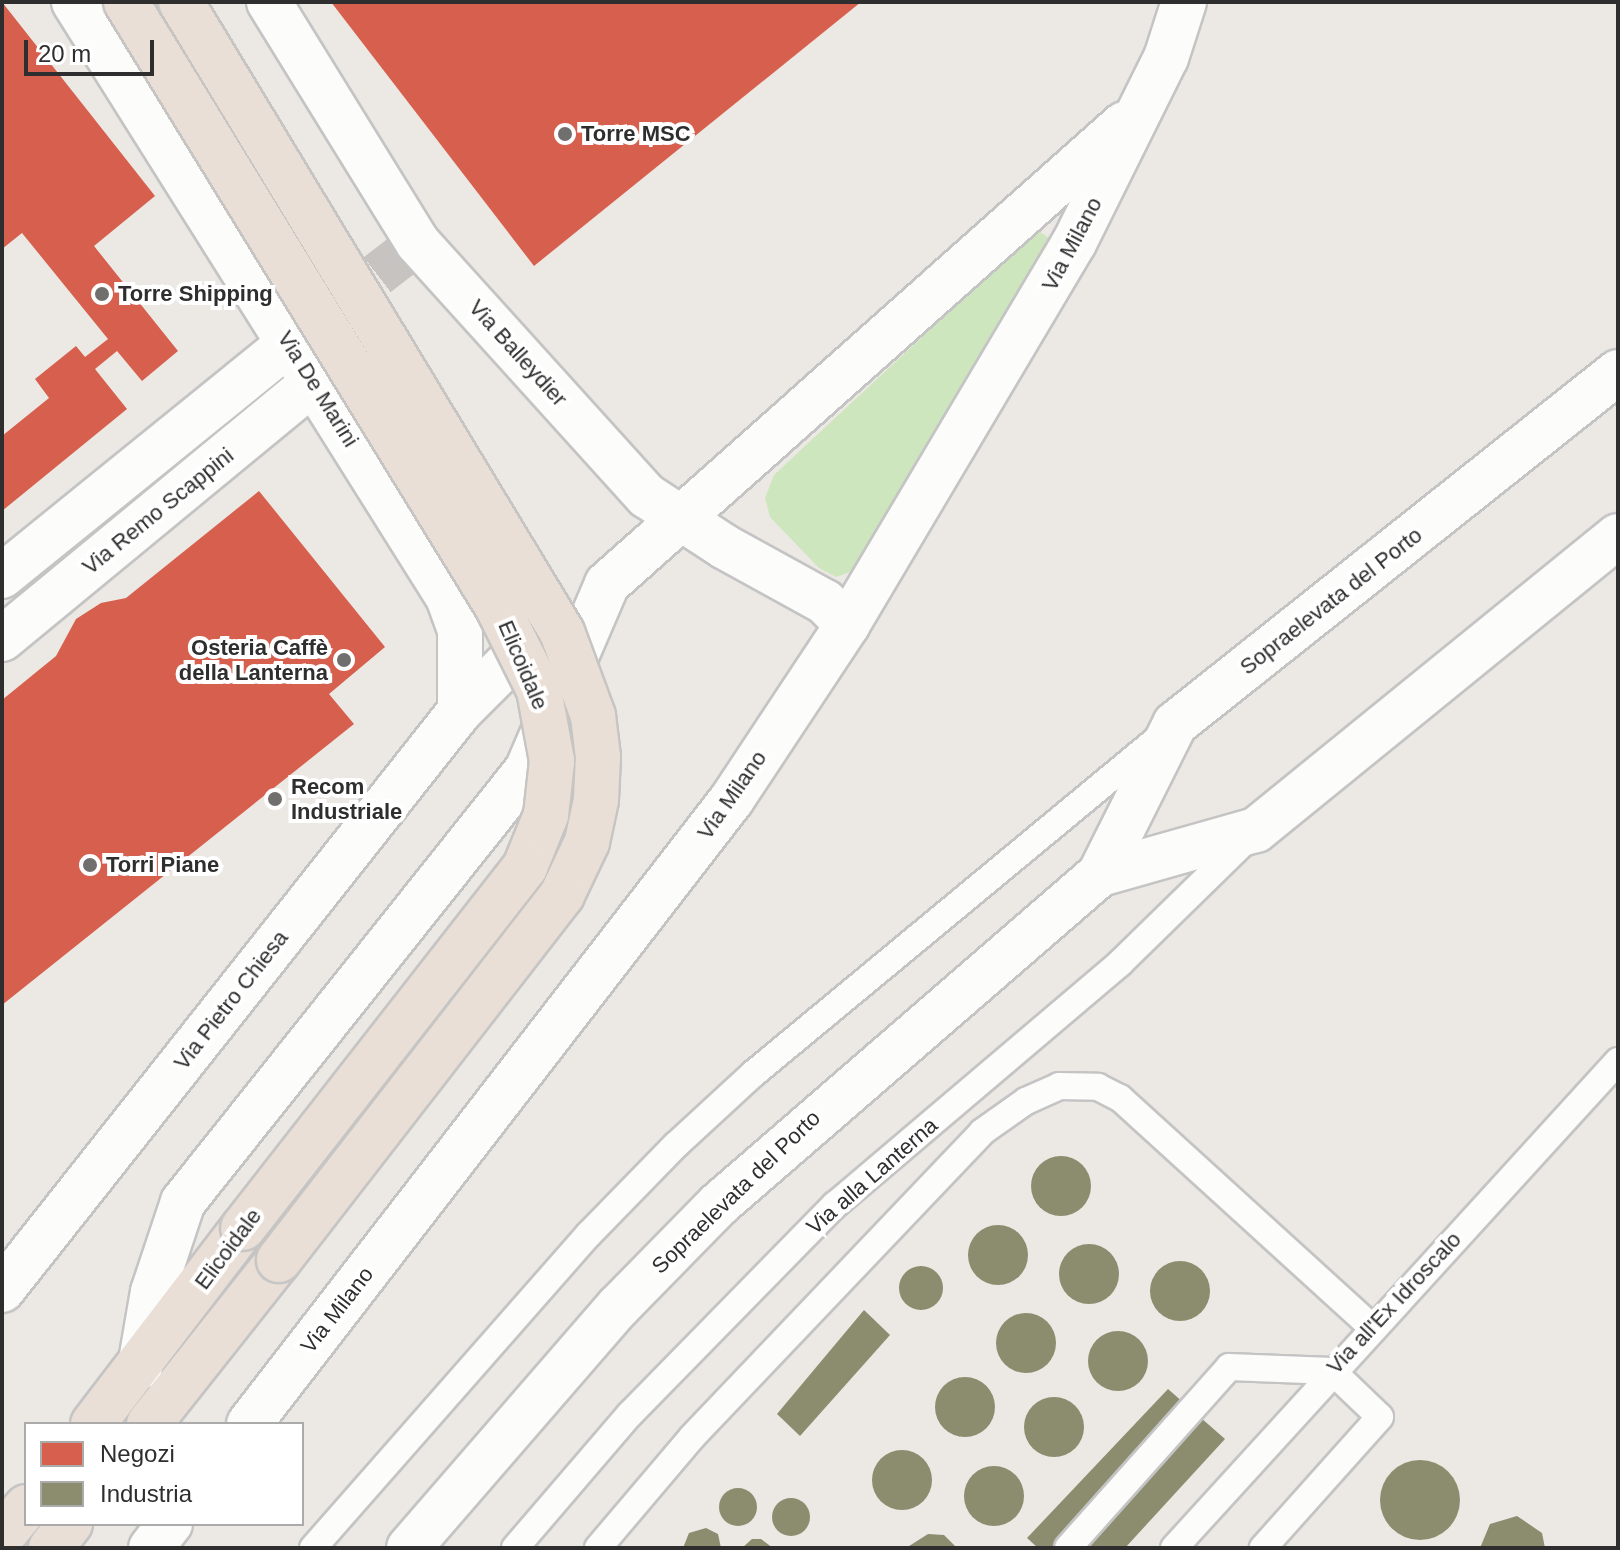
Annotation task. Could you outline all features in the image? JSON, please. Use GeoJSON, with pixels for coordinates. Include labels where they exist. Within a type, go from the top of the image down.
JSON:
{"type":"FeatureCollection","features":[{"type":"Feature","properties":{"kind":"highway","name":"Elicoidale"},"geometry":{"type":"LineString","coordinates":[[95,1422],[525,867],[546,815],[552,761],[539,690],[497,606],[126,2]]}},
{"type":"Feature","properties":{"kind":"highway","name":"Elicoidale"},"geometry":{"type":"LineString","coordinates":[[151,1422],[562,895],[587,842],[596,800],[598,757],[593,716],[562,632],[181,2]]}},
{"type":"Feature","properties":{"kind":"highway"},"geometry":{"type":"LineString","coordinates":[[2,1536],[24,1509]]}},
{"type":"Feature","properties":{"kind":"highway"},"geometry":{"type":"LineString","coordinates":[[51,1548],[68,1526]]}},
{"type":"Feature","properties":{"kind":"street","name":"Via De Marini"},"geometry":{"type":"LineString","coordinates":[[74,2],[448,597],[460,630],[460,711]]}},
{"type":"Feature","properties":{"kind":"street","name":"Via Balleydier"},"geometry":{"type":"LineString","coordinates":[[269,2],[418,243],[647,496],[825,602],[847,625]]}},
{"type":"Feature","properties":{"kind":"street","name":"Via Milano"},"geometry":{"type":"LineString","coordinates":[[251,1422],[732,799],[847,625],[1074,243],[1135,114],[1166,58],[1184,2]]}},
{"type":"Feature","properties":{"kind":"street","name":"Via Milano"},"geometry":{"type":"LineString","coordinates":[[140,1367],[153,1292],[183,1202],[527,770],[607,584],[1135,114]]}},
{"type":"Feature","properties":{"kind":"street"},"geometry":{"type":"LineString","coordinates":[[2,576],[288,344]]}},
{"type":"Feature","properties":{"kind":"street","name":"Sopraelevata del Porto"},"geometry":{"type":"LineString","coordinates":[[409,1548],[618,1307],[719,1204],[1100,874],[1175,724],[1618,372]]}},
{"type":"Feature","properties":{"kind":"street","name":"Via Remo Scappini"},"geometry":{"type":"LineString","coordinates":[[2,639],[313,383]]}},
{"type":"Feature","properties":{"kind":"street","name":"Sopraelevata del Porto"},"geometry":{"type":"LineString","coordinates":[[1100,874],[1256,830],[1618,536]]}},
{"type":"Feature","properties":{"kind":"street"},"geometry":{"type":"LineString","coordinates":[[460,711],[508,663]]}},
{"type":"Feature","properties":{"kind":"street","name":"Via Pietro Chiesa"},"geometry":{"type":"LineString","coordinates":[[2,1290],[460,711]]}},
{"type":"Feature","properties":{"kind":"street"},"geometry":{"type":"LineString","coordinates":[[151,1548],[168,1526]]}},
{"type":"Feature","properties":{"kind":"lane"},"geometry":{"type":"LineString","coordinates":[[313,1548],[589,1234],[676,1145],[753,1074],[1175,724]]}},
{"type":"Feature","properties":{"kind":"lane","name":"Via alla Lanterna"},"geometry":{"type":"LineString","coordinates":[[515,1548],[630,1414],[835,1205],[1120,963],[1256,830]]}},
{"type":"Feature","properties":{"kind":"lane","name":"Via all'Ex Idroscalo"},"geometry":{"type":"LineString","coordinates":[[1174,1548],[1372,1327],[1618,1061]]}},
{"type":"Feature","properties":{"kind":"lane"},"geometry":{"type":"LineString","coordinates":[[598,1548],[692,1437],[982,1132],[1026,1101],[1059,1086],[1098,1087],[1120,1098],[1372,1327]]}},
{"type":"Feature","properties":{"kind":"lane"},"geometry":{"type":"LineString","coordinates":[[1068,1548],[1229,1367],[1332,1371],[1380,1417],[1263,1548]]}},
{"type":"Feature","properties":{"kind":"green space"},"geometry":{"type":"Polygon","coordinates":[[[1037,230],[1049,238],[853,571],[836,577],[819,568],[770,517],[765,498],[774,475],[1037,230]]]}},
{"type":"Feature","properties":{"kind":"building: Negozi"},"geometry":{"type":"Polygon","coordinates":[[[2,2],[155,196],[94,246],[178,351],[142,381],[117,351],[95,369],[127,409],[2,511],[2,436],[49,398],[35,379],[76,346],[85,357],[108,339],[22,233],[2,249],[2,2]]]}},
{"type":"Feature","properties":{"kind":"building: Negozi","name":"Torre MSC"},"geometry":{"type":"Polygon","coordinates":[[[331,2],[861,2],[534,266],[331,2]]]}},
{"type":"Feature","properties":{"kind":"building: Negozi","name":"Torri Piane"},"geometry":{"type":"Polygon","coordinates":[[[259,491],[385,647],[329,694],[354,724],[2,1005],[2,700],[56,656],[76,619],[101,603],[126,598],[259,491]]]}},
{"type":"Feature","properties":{"kind":"building: Industria"},"geometry":{"type":"Polygon","coordinates":[[[1061,1156],[1072,1158],[1082,1165],[1089,1175],[1089,1197],[1082,1207],[1072,1214],[1061,1216],[1050,1214],[1040,1207],[1033,1197],[1031,1186],[1033,1175],[1040,1165],[1050,1158],[1061,1156]]]}},
{"type":"Feature","properties":{"kind":"building: Industria"},"geometry":{"type":"Polygon","coordinates":[[[998,1225],[1019,1234],[1028,1255],[1019,1276],[998,1285],[977,1276],[968,1255],[977,1234],[998,1225]]]}},
{"type":"Feature","properties":{"kind":"building: Industria"},"geometry":{"type":"Polygon","coordinates":[[[1089,1244],[1110,1253],[1119,1274],[1110,1295],[1089,1304],[1068,1295],[1059,1274],[1068,1253],[1089,1244]]]}},
{"type":"Feature","properties":{"kind":"building: Industria"},"geometry":{"type":"Polygon","coordinates":[[[1180,1261],[1191,1263],[1201,1270],[1208,1280],[1208,1302],[1201,1312],[1191,1319],[1180,1321],[1169,1319],[1159,1312],[1152,1302],[1150,1291],[1152,1280],[1159,1270],[1169,1263],[1180,1261]]]}},
{"type":"Feature","properties":{"kind":"building: Industria"},"geometry":{"type":"Polygon","coordinates":[[[921,1266],[937,1272],[943,1288],[937,1304],[921,1310],[905,1304],[899,1288],[905,1272],[921,1266]]]}},
{"type":"Feature","properties":{"kind":"building: Industria"},"geometry":{"type":"Polygon","coordinates":[[[864,1310],[890,1335],[800,1436],[777,1414],[864,1310]]]}},
{"type":"Feature","properties":{"kind":"building: Industria"},"geometry":{"type":"Polygon","coordinates":[[[1026,1313],[1047,1322],[1056,1343],[1047,1364],[1026,1373],[1005,1364],[996,1343],[1005,1322],[1026,1313]]]}},
{"type":"Feature","properties":{"kind":"building: Industria"},"geometry":{"type":"Polygon","coordinates":[[[1118,1331],[1139,1340],[1148,1361],[1139,1382],[1118,1391],[1097,1382],[1088,1361],[1097,1340],[1118,1331]]]}},
{"type":"Feature","properties":{"kind":"building: Industria"},"geometry":{"type":"Polygon","coordinates":[[[965,1377],[976,1379],[986,1386],[993,1396],[993,1418],[986,1428],[976,1435],[965,1437],[954,1435],[944,1428],[937,1418],[935,1407],[937,1396],[944,1386],[954,1379],[965,1377]]]}},
{"type":"Feature","properties":{"kind":"building: Industria"},"geometry":{"type":"Polygon","coordinates":[[[1168,1389],[1225,1439],[1125,1548],[1038,1548],[1027,1538],[1168,1389]]]}},
{"type":"Feature","properties":{"kind":"building: Industria"},"geometry":{"type":"Polygon","coordinates":[[[1054,1397],[1065,1399],[1075,1406],[1082,1416],[1082,1438],[1075,1448],[1065,1455],[1054,1457],[1043,1455],[1033,1448],[1026,1438],[1024,1427],[1026,1416],[1033,1406],[1043,1399],[1054,1397]]]}},
{"type":"Feature","properties":{"kind":"building: Industria"},"geometry":{"type":"Polygon","coordinates":[[[902,1450],[913,1452],[923,1459],[930,1469],[930,1491],[923,1501],[913,1508],[902,1510],[891,1508],[881,1501],[874,1491],[872,1480],[874,1469],[881,1459],[891,1452],[902,1450]]]}},
{"type":"Feature","properties":{"kind":"building: Industria"},"geometry":{"type":"Polygon","coordinates":[[[1420,1460],[1435,1463],[1448,1472],[1457,1485],[1460,1500],[1457,1515],[1448,1528],[1435,1537],[1420,1540],[1405,1537],[1392,1528],[1383,1515],[1380,1500],[1383,1485],[1392,1472],[1405,1463],[1420,1460]]]}},
{"type":"Feature","properties":{"kind":"building: Industria"},"geometry":{"type":"Polygon","coordinates":[[[994,1466],[1015,1475],[1024,1496],[1015,1517],[994,1526],[973,1517],[964,1496],[973,1475],[994,1466]]]}},
{"type":"Feature","properties":{"kind":"building: Industria"},"geometry":{"type":"Polygon","coordinates":[[[738,1488],[751,1494],[757,1507],[751,1520],[738,1526],[725,1520],[719,1507],[725,1494],[738,1488]]]}},
{"type":"Feature","properties":{"kind":"building: Industria"},"geometry":{"type":"Polygon","coordinates":[[[791,1498],[804,1504],[810,1517],[804,1530],[791,1536],[778,1530],[772,1517],[778,1504],[791,1498]]]}},
{"type":"Feature","properties":{"kind":"building: Industria"},"geometry":{"type":"Polygon","coordinates":[[[1517,1516],[1542,1533],[1545,1548],[1480,1548],[1490,1524],[1517,1516]]]}},
{"type":"Feature","properties":{"kind":"building: Industria"},"geometry":{"type":"Polygon","coordinates":[[[706,1528],[718,1534],[721,1548],[683,1548],[689,1533],[706,1528]]]}},
{"type":"Feature","properties":{"kind":"building: Industria"},"geometry":{"type":"Polygon","coordinates":[[[928,1534],[944,1535],[957,1548],[906,1548],[928,1534]]]}},
{"type":"Feature","properties":{"kind":"building: Industria"},"geometry":{"type":"Polygon","coordinates":[[[752,1539],[761,1539],[773,1548],[742,1548],[752,1539]]]}},
{"type":"Feature","properties":{"kind":"tunnel"},"geometry":{"type":"LineString","coordinates":[[325,315],[418,243]]}},
{"type":"Feature","properties":{"kind":"place","name":"Torre MSC"},"geometry":{"type":"Point","coordinates":[565,134]}},
{"type":"Feature","properties":{"kind":"place","name":"Torre Shipping"},"geometry":{"type":"Point","coordinates":[102,294]}},
{"type":"Feature","properties":{"kind":"place","name":"Osteria Caffè della Lanterna"},"geometry":{"type":"Point","coordinates":[344,660]}},
{"type":"Feature","properties":{"kind":"place","name":"Recom Industriale"},"geometry":{"type":"Point","coordinates":[275,799]}},
{"type":"Feature","properties":{"kind":"place","name":"Torri Piane"},"geometry":{"type":"Point","coordinates":[90,865]}}]}
